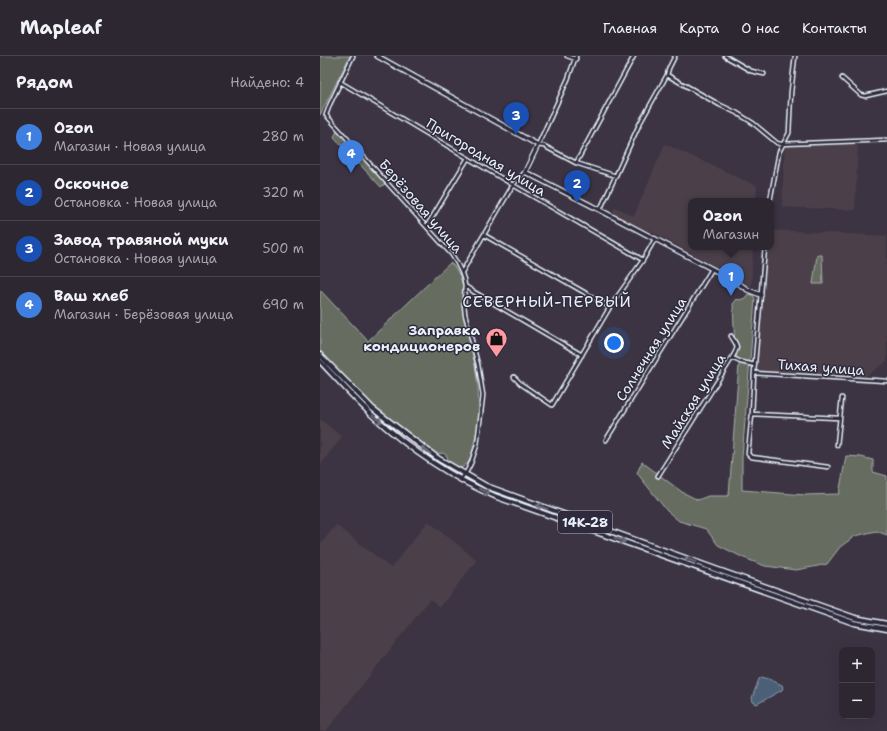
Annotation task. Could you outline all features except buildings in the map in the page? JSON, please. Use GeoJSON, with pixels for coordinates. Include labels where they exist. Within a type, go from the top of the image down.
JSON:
{"type":"FeatureCollection","features":[{"type":"Feature","properties":{"kind":"main road","name":"14К-28"},"geometry":{"type":"LineString","coordinates":[[320,355],[372,408],[439,459],[486,486],[855,618],[887,624]]}},
{"type":"Feature","properties":{"kind":"main road","name":"14К-28"},"geometry":{"type":"LineString","coordinates":[[320,362],[371,414],[410,447],[484,492],[854,623],[887,629]]}},
{"type":"Feature","properties":{"kind":"street"},"geometry":{"type":"LineString","coordinates":[[340,82],[353,56]]}},
{"type":"Feature","properties":{"kind":"street"},"geometry":{"type":"LineString","coordinates":[[376,56],[538,145],[544,146],[576,163],[616,176]]}},
{"type":"Feature","properties":{"kind":"street"},"geometry":{"type":"LineString","coordinates":[[462,272],[513,185],[524,172],[538,145],[576,58],[567,56]]}},
{"type":"Feature","properties":{"kind":"street"},"geometry":{"type":"LineString","coordinates":[[576,163],[634,56]]}},
{"type":"Feature","properties":{"kind":"street"},"geometry":{"type":"LineString","coordinates":[[600,210],[639,126],[667,75],[668,68],[675,56]]}},
{"type":"Feature","properties":{"kind":"street"},"geometry":{"type":"LineString","coordinates":[[725,56],[751,71],[764,74]]}},
{"type":"Feature","properties":{"kind":"street"},"geometry":{"type":"LineString","coordinates":[[771,198],[779,152],[789,133],[795,56]]}},
{"type":"Feature","properties":{"kind":"street"},"geometry":{"type":"LineString","coordinates":[[667,75],[737,113],[753,123],[777,143],[887,140]]}},
{"type":"Feature","properties":{"kind":"street"},"geometry":{"type":"LineString","coordinates":[[842,78],[861,95],[865,96],[887,91]]}},
{"type":"Feature","properties":{"kind":"street","name":"Берёзовая улица"},"geometry":{"type":"LineString","coordinates":[[340,82],[326,115],[452,255],[465,280],[465,314],[478,365],[483,395],[477,445],[473,460],[465,475],[461,479]]}},
{"type":"Feature","properties":{"kind":"street","name":"Пригородная улица"},"geometry":{"type":"LineString","coordinates":[[340,82],[643,260]]}},
{"type":"Feature","properties":{"kind":"street"},"geometry":{"type":"LineString","coordinates":[[427,226],[468,158]]}},
{"type":"Feature","properties":{"kind":"street"},"geometry":{"type":"LineString","coordinates":[[524,172],[735,281],[748,290],[761,295]]}},
{"type":"Feature","properties":{"kind":"street"},"geometry":{"type":"LineString","coordinates":[[484,234],[610,307]]}},
{"type":"Feature","properties":{"kind":"street"},"geometry":{"type":"LineString","coordinates":[[514,377],[520,384],[552,405],[610,307],[643,260],[655,239]]}},
{"type":"Feature","properties":{"kind":"street"},"geometry":{"type":"LineString","coordinates":[[765,250],[748,454],[751,457],[828,467]]}},
{"type":"Feature","properties":{"kind":"street","name":"Солнечная улица"},"geometry":{"type":"LineString","coordinates":[[606,440],[712,269]]}},
{"type":"Feature","properties":{"kind":"street"},"geometry":{"type":"LineString","coordinates":[[465,286],[582,355]]}},
{"type":"Feature","properties":{"kind":"street","name":"Майская улица"},"geometry":{"type":"LineString","coordinates":[[658,476],[737,349],[737,346],[731,336]]}},
{"type":"Feature","properties":{"kind":"street"},"geometry":{"type":"LineString","coordinates":[[732,358],[741,362],[755,365]]}},
{"type":"Feature","properties":{"kind":"street","name":"Тихая улица"},"geometry":{"type":"LineString","coordinates":[[754,373],[887,381]]}},
{"type":"Feature","properties":{"kind":"street"},"geometry":{"type":"LineString","coordinates":[[836,445],[842,398]]}},
{"type":"Feature","properties":{"kind":"street"},"geometry":{"type":"LineString","coordinates":[[752,414],[839,418]]}},
{"type":"Feature","properties":{"kind":"shaded area"},"geometry":{"type":"Polygon","coordinates":[[[858,143],[855,210],[782,207],[785,145],[858,143]]]}},
{"type":"Feature","properties":{"kind":"shaded area"},"geometry":{"type":"Polygon","coordinates":[[[665,144],[757,186],[756,198],[688,198],[688,250],[753,250],[751,287],[649,230],[639,229],[612,213],[615,207],[634,216],[665,144]]]}},
{"type":"Feature","properties":{"kind":"shaded area"},"geometry":{"type":"Polygon","coordinates":[[[774,230],[887,236],[887,361],[865,377],[761,371],[757,367],[766,250],[774,250],[774,230]]]}},
{"type":"Feature","properties":{"kind":"shaded area"},"geometry":{"type":"Polygon","coordinates":[[[320,419],[342,437],[320,465],[320,419]]]}},
{"type":"Feature","properties":{"kind":"shaded area"},"geometry":{"type":"Polygon","coordinates":[[[428,521],[477,560],[440,607],[430,599],[326,731],[320,731],[320,545],[336,525],[391,568],[428,521]]]}},
{"type":"Feature","properties":{"kind":"green space"},"geometry":{"type":"Polygon","coordinates":[[[320,56],[350,56],[320,115],[320,56]]]}},
{"type":"Feature","properties":{"kind":"green space"},"geometry":{"type":"Polygon","coordinates":[[[338,129],[386,183],[381,187],[334,137],[338,129]]]}},
{"type":"Feature","properties":{"kind":"green space"},"geometry":{"type":"Polygon","coordinates":[[[817,255],[822,255],[823,284],[813,284],[817,255]]]}},
{"type":"Feature","properties":{"kind":"green space"},"geometry":{"type":"Polygon","coordinates":[[[450,263],[454,266],[460,276],[463,286],[462,304],[478,386],[479,420],[473,449],[469,462],[463,467],[459,468],[448,460],[447,456],[443,453],[436,454],[411,437],[371,405],[320,352],[320,290],[368,341],[450,263]]]}},
{"type":"Feature","properties":{"kind":"green space"},"geometry":{"type":"Polygon","coordinates":[[[748,294],[753,295],[755,299],[742,457],[742,490],[805,495],[839,494],[846,456],[861,457],[873,460],[873,472],[887,476],[887,535],[876,531],[855,536],[840,547],[827,564],[796,570],[765,566],[744,558],[718,545],[706,529],[679,521],[667,511],[637,473],[642,462],[682,492],[698,500],[708,496],[729,495],[739,364],[735,350],[733,304],[737,299],[740,300],[745,298],[748,294]]]}},
{"type":"Feature","properties":{"kind":"water"},"geometry":{"type":"Polygon","coordinates":[[[761,677],[769,679],[782,685],[783,687],[782,690],[757,704],[753,702],[752,698],[761,677]]]}},
{"type":"Feature","properties":{"kind":"place","name":"Завод травяной муки"},"geometry":{"type":"Point","coordinates":[516,135]}},
{"type":"Feature","properties":{"kind":"place","name":"Ваш хлеб"},"geometry":{"type":"Point","coordinates":[351,173]}},
{"type":"Feature","properties":{"kind":"place","name":"Оскочное"},"geometry":{"type":"Point","coordinates":[577,203]}},
{"type":"Feature","properties":{"kind":"place","name":"Ozon"},"geometry":{"type":"Point","coordinates":[731,296]}},
{"type":"Feature","properties":{"kind":"place","name":"Заправка кондиционеров"},"geometry":{"type":"Point","coordinates":[496,358]}},
{"type":"Feature","properties":{"kind":"district","name":"СЕВЕРНЫЙ-ПЕРВЫЙ"},"geometry":{"type":"Point","coordinates":[547,301]}}]}
